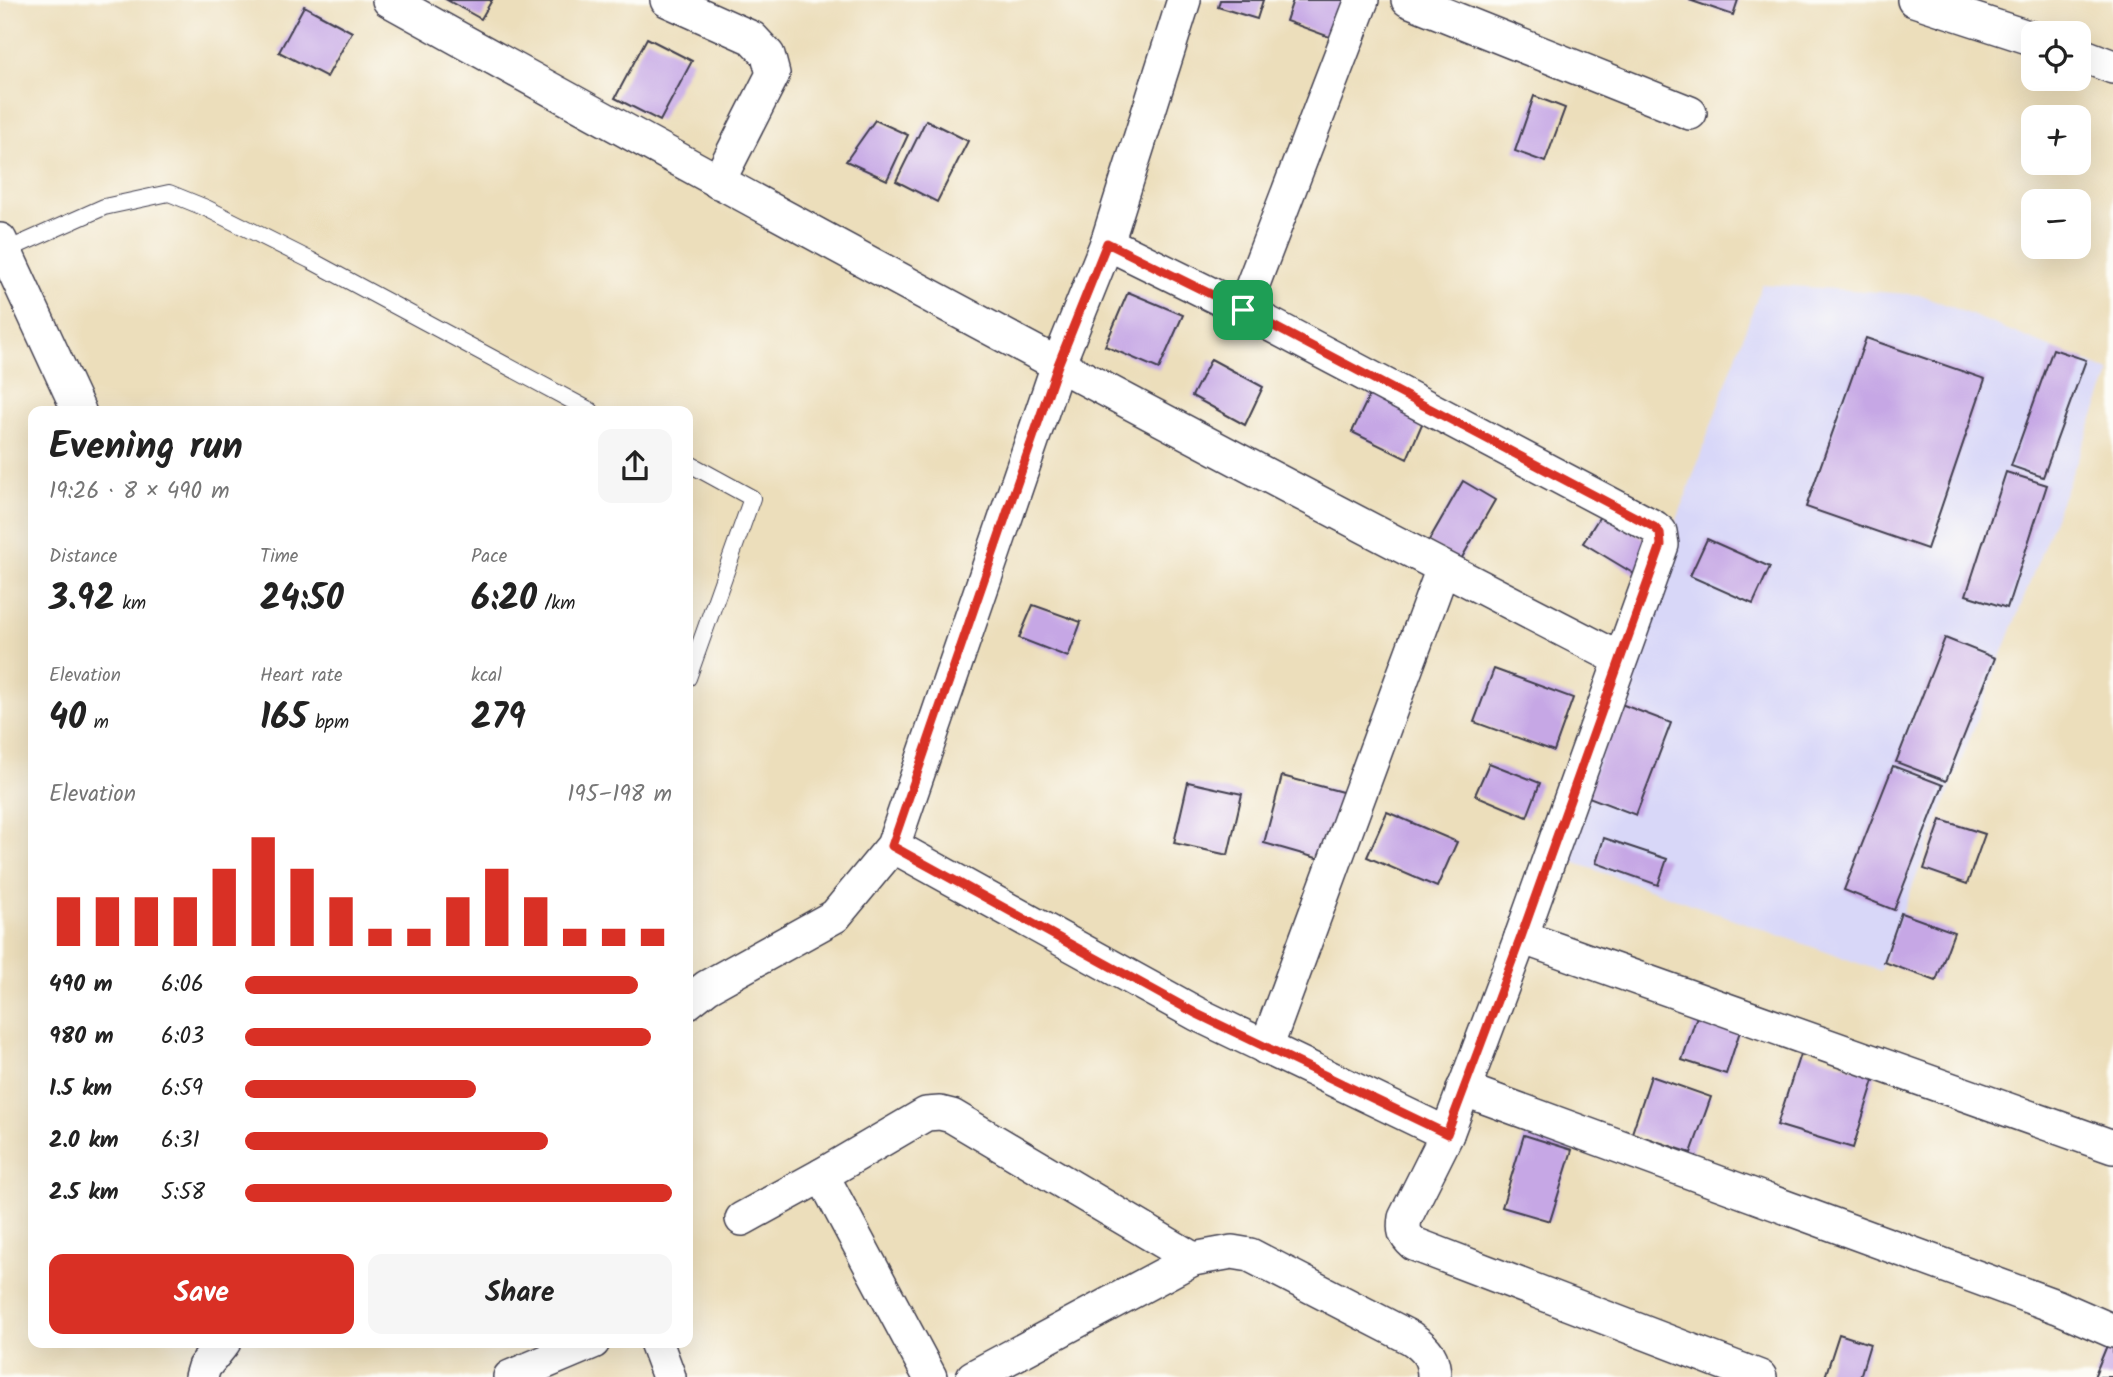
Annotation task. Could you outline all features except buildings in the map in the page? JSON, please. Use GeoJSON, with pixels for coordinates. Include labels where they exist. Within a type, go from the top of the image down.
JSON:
{"type":"FeatureCollection","features":[{"type":"Feature","properties":{"kind":"street"},"geometry":{"type":"LineString","coordinates":[[389,0],[718,183],[1058,365],[1620,659]]}},
{"type":"Feature","properties":{"kind":"street"},"geometry":{"type":"LineString","coordinates":[[667,0],[752,37],[768,55],[773,74],[718,183]]}},
{"type":"Feature","properties":{"kind":"street"},"geometry":{"type":"LineString","coordinates":[[693,998],[707,987],[835,916],[892,846],[1058,365],[1107,243],[1184,0]]}},
{"type":"Feature","properties":{"kind":"street"},"geometry":{"type":"LineString","coordinates":[[1243,310],[1362,0]]}},
{"type":"Feature","properties":{"kind":"street"},"geometry":{"type":"LineString","coordinates":[[1408,0],[1690,113]]}},
{"type":"Feature","properties":{"kind":"street"},"geometry":{"type":"LineString","coordinates":[[1914,0],[2021,35]]}},
{"type":"Feature","properties":{"kind":"street"},"geometry":{"type":"LineString","coordinates":[[2091,59],[2113,67]]}},
{"type":"Feature","properties":{"kind":"street"},"geometry":{"type":"LineString","coordinates":[[1107,243],[1243,310],[1654,527],[1660,533],[1661,545],[1521,937],[1447,1134],[1405,1218],[1403,1230],[1414,1244],[1760,1377]]}},
{"type":"Feature","properties":{"kind":"street"},"geometry":{"type":"LineString","coordinates":[[3,245],[77,406]]}},
{"type":"Feature","properties":{"kind":"street"},"geometry":{"type":"LineString","coordinates":[[1266,1048],[1443,568]]}},
{"type":"Feature","properties":{"kind":"street"},"geometry":{"type":"LineString","coordinates":[[892,846],[1197,1014],[1447,1134]]}},
{"type":"Feature","properties":{"kind":"street"},"geometry":{"type":"LineString","coordinates":[[1521,937],[2113,1147]]}},
{"type":"Feature","properties":{"kind":"street"},"geometry":{"type":"LineString","coordinates":[[1463,1090],[2058,1307],[2113,1331]]}},
{"type":"Feature","properties":{"kind":"street"},"geometry":{"type":"LineString","coordinates":[[742,1219],[926,1114],[940,1113],[951,1116],[1193,1259]]}},
{"type":"Feature","properties":{"kind":"street"},"geometry":{"type":"LineString","coordinates":[[822,1175],[930,1377]]}},
{"type":"Feature","properties":{"kind":"street"},"geometry":{"type":"LineString","coordinates":[[972,1377],[1193,1259],[1232,1252],[1250,1255],[1411,1338],[1426,1348],[1434,1363],[1434,1377]]}},
{"type":"Feature","properties":{"kind":"street"},"geometry":{"type":"LineString","coordinates":[[201,1377],[204,1367],[219,1348]]}},
{"type":"Feature","properties":{"kind":"street"},"geometry":{"type":"LineString","coordinates":[[510,1377],[579,1348]]}},
{"type":"Feature","properties":{"kind":"street"},"geometry":{"type":"LineString","coordinates":[[658,1348],[668,1377]]}},
{"type":"Feature","properties":{"kind":"lane"},"geometry":{"type":"LineString","coordinates":[[3,245],[104,207],[169,193],[206,208],[310,260],[567,406]]}},
{"type":"Feature","properties":{"kind":"lane"},"geometry":{"type":"LineString","coordinates":[[693,466],[752,498],[693,664]]}},
{"type":"Feature","properties":{"kind":"shaded area"},"geometry":{"type":"Polygon","coordinates":[[[1762,284],[1922,295],[2111,372],[1880,971],[1556,856],[1762,284]]]}},
{"type":"Feature","properties":{"kind":"route"},"geometry":{"type":"LineString","coordinates":[[1107,243],[1243,310],[1654,527],[1662,539],[1521,937],[1447,1134],[1197,1014],[892,846],[1058,365],[1107,243]]}}]}
